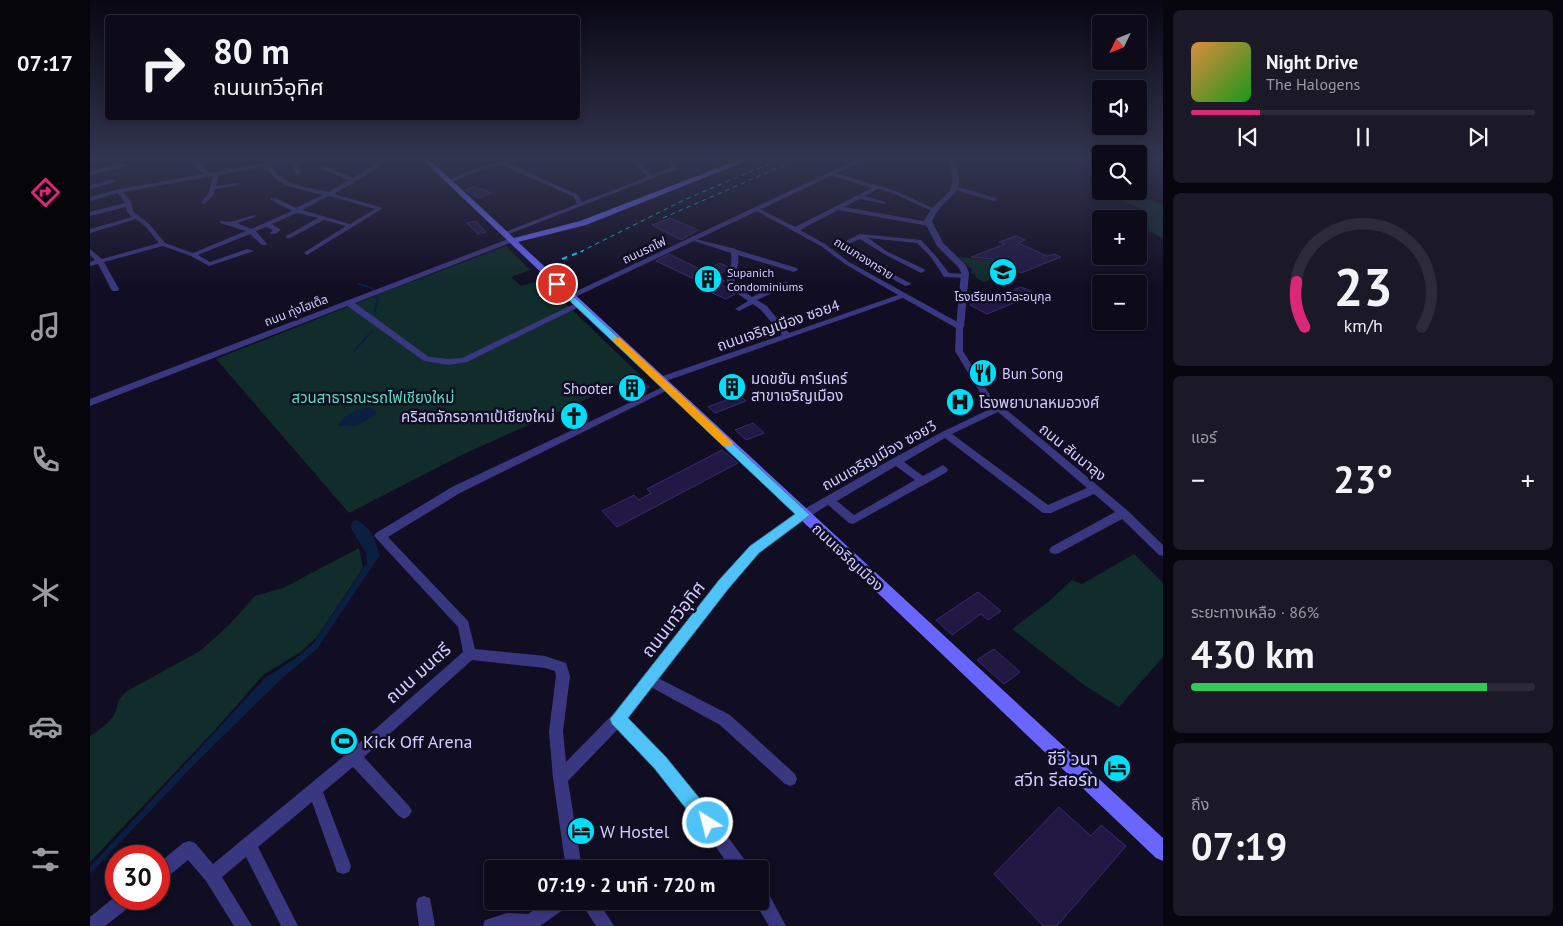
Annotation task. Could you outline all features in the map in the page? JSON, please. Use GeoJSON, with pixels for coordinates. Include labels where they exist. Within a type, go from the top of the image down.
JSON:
{"type":"FeatureCollection","features":[{"type":"Feature","properties":{"kind":"main road","name":"ถนนเจริญเมือง"},"geometry":{"type":"LineString","coordinates":[[470,202],[1163,851]]}},
{"type":"Feature","properties":{"kind":"main road"},"geometry":{"type":"LineString","coordinates":[[509,239],[522,238],[584,224],[638,202]]}},
{"type":"Feature","properties":{"kind":"main road"},"geometry":{"type":"LineString","coordinates":[[509,239],[522,238]]}},
{"type":"Feature","properties":{"kind":"street"},"geometry":{"type":"LineString","coordinates":[[279,202],[295,210],[351,226]]}},
{"type":"Feature","properties":{"kind":"street"},"geometry":{"type":"LineString","coordinates":[[193,255],[251,231],[312,202]]}},
{"type":"Feature","properties":{"kind":"street"},"geometry":{"type":"LineString","coordinates":[[307,252],[380,208],[359,202]]}},
{"type":"Feature","properties":{"kind":"street"},"geometry":{"type":"LineString","coordinates":[[373,202],[377,203]]}},
{"type":"Feature","properties":{"kind":"street"},"geometry":{"type":"LineString","coordinates":[[509,239],[585,202]]}},
{"type":"Feature","properties":{"kind":"street","name":"ถนนรถไฟ"},"geometry":{"type":"LineString","coordinates":[[574,300],[694,238],[771,202]]}},
{"type":"Feature","properties":{"kind":"street"},"geometry":{"type":"LineString","coordinates":[[795,230],[850,202]]}},
{"type":"Feature","properties":{"kind":"street"},"geometry":{"type":"LineString","coordinates":[[915,202],[934,210]]}},
{"type":"Feature","properties":{"kind":"street"},"geometry":{"type":"LineString","coordinates":[[908,284],[869,264],[841,245],[860,236],[919,240],[947,274],[965,276],[963,267],[940,244],[928,224],[930,215],[941,202]]}},
{"type":"Feature","properties":{"kind":"street"},"geometry":{"type":"LineString","coordinates":[[90,214],[128,204],[128,209],[147,224],[163,244],[193,255],[210,264],[233,257],[241,251],[251,251]]}},
{"type":"Feature","properties":{"kind":"street"},"geometry":{"type":"LineString","coordinates":[[273,207],[283,204]]}},
{"type":"Feature","properties":{"kind":"street"},"geometry":{"type":"LineString","coordinates":[[838,208],[928,224]]}},
{"type":"Feature","properties":{"kind":"street","name":"ถนนกองทราย"},"geometry":{"type":"LineString","coordinates":[[756,209],[960,326]]}},
{"type":"Feature","properties":{"kind":"street"},"geometry":{"type":"LineString","coordinates":[[232,223],[253,216]]}},
{"type":"Feature","properties":{"kind":"street"},"geometry":{"type":"LineString","coordinates":[[90,231],[137,217]]}},
{"type":"Feature","properties":{"kind":"street"},"geometry":{"type":"LineString","coordinates":[[288,237],[323,218]]}},
{"type":"Feature","properties":{"kind":"street"},"geometry":{"type":"LineString","coordinates":[[222,222],[232,223],[251,231],[264,244]]}},
{"type":"Feature","properties":{"kind":"street"},"geometry":{"type":"LineString","coordinates":[[266,224],[278,230],[273,233]]}},
{"type":"Feature","properties":{"kind":"street"},"geometry":{"type":"LineString","coordinates":[[860,236],[886,253],[921,271]]}},
{"type":"Feature","properties":{"kind":"street"},"geometry":{"type":"LineString","coordinates":[[694,238],[794,270]]}},
{"type":"Feature","properties":{"kind":"street","name":"ถนน ทุ่งโฮเต็ล"},"geometry":{"type":"LineString","coordinates":[[90,404],[509,239]]}},
{"type":"Feature","properties":{"kind":"street"},"geometry":{"type":"LineString","coordinates":[[898,239],[912,249]]}},
{"type":"Feature","properties":{"kind":"street"},"geometry":{"type":"LineString","coordinates":[[90,264],[163,244]]}},
{"type":"Feature","properties":{"kind":"street"},"geometry":{"type":"LineString","coordinates":[[734,250],[736,264],[730,281],[736,290],[753,300],[772,316],[787,336]]}},
{"type":"Feature","properties":{"kind":"street"},"geometry":{"type":"LineString","coordinates":[[90,252],[100,261],[115,289]]}},
{"type":"Feature","properties":{"kind":"street","name":"ถนน สันนาลุง"},"geometry":{"type":"LineString","coordinates":[[965,276],[959,351],[981,391],[997,409],[1123,513],[1163,552]]}},
{"type":"Feature","properties":{"kind":"street"},"geometry":{"type":"LineString","coordinates":[[739,309],[785,284]]}},
{"type":"Feature","properties":{"kind":"street","name":"ถนนเจริญเมือง ซอย4"},"geometry":{"type":"LineString","coordinates":[[470,654],[464,625],[380,536],[456,490],[664,384],[787,336],[905,295]]}},
{"type":"Feature","properties":{"kind":"street"},"geometry":{"type":"LineString","coordinates":[[349,303],[427,359],[449,362],[464,360],[574,300]]}},
{"type":"Feature","properties":{"kind":"street","name":"ถนนเจริญเมือง ซอย3"},"geometry":{"type":"LineString","coordinates":[[804,515],[945,434],[997,409]]}},
{"type":"Feature","properties":{"kind":"street"},"geometry":{"type":"LineString","coordinates":[[945,434],[1047,510],[1095,489]]}},
{"type":"Feature","properties":{"kind":"street"},"geometry":{"type":"LineString","coordinates":[[896,461],[922,480]]}},
{"type":"Feature","properties":{"kind":"street"},"geometry":{"type":"LineString","coordinates":[[829,500],[853,520],[943,469]]}},
{"type":"Feature","properties":{"kind":"street"},"geometry":{"type":"LineString","coordinates":[[1055,550],[1123,513]]}},
{"type":"Feature","properties":{"kind":"street","name":"ถนนเทวีอุทิศ"},"geometry":{"type":"LineString","coordinates":[[560,778],[618,719],[724,584],[754,550],[804,515]]}},
{"type":"Feature","properties":{"kind":"street","name":"ถนน มนตรี"},"geometry":{"type":"LineString","coordinates":[[212,875],[315,791],[470,654],[545,662],[561,667],[563,676],[556,731],[560,778],[573,860]]}},
{"type":"Feature","properties":{"kind":"street"},"geometry":{"type":"LineString","coordinates":[[648,679],[725,720],[790,779]]}},
{"type":"Feature","properties":{"kind":"street"},"geometry":{"type":"LineString","coordinates":[[618,719],[660,762],[697,807],[735,860]]}},
{"type":"Feature","properties":{"kind":"street"},"geometry":{"type":"LineString","coordinates":[[354,757],[404,811]]}},
{"type":"Feature","properties":{"kind":"street"},"geometry":{"type":"LineString","coordinates":[[315,791],[343,866]]}},
{"type":"Feature","properties":{"kind":"street"},"geometry":{"type":"LineString","coordinates":[[248,845],[290,926]]}},
{"type":"Feature","properties":{"kind":"street"},"geometry":{"type":"LineString","coordinates":[[170,864],[189,849],[212,875],[244,926]]}},
{"type":"Feature","properties":{"kind":"street"},"geometry":{"type":"LineString","coordinates":[[424,904],[427,926]]}},
{"type":"Feature","properties":{"kind":"street"},"geometry":{"type":"LineString","coordinates":[[92,926],[112,910]]}},
{"type":"Feature","properties":{"kind":"street"},"geometry":{"type":"LineString","coordinates":[[491,926],[507,921],[529,923],[549,910]]}},
{"type":"Feature","properties":{"kind":"street"},"geometry":{"type":"LineString","coordinates":[[594,910],[606,926]]}},
{"type":"Feature","properties":{"kind":"street"},"geometry":{"type":"LineString","coordinates":[[769,910],[778,926]]}},
{"type":"Feature","properties":{"kind":"green space"},"geometry":{"type":"Polygon","coordinates":[[[1126,202],[1163,204],[1163,238],[1147,230],[1147,210],[1126,202]]]}},
{"type":"Feature","properties":{"kind":"green space","name":"สวนสาธารณะรถไฟเชียงใหม่"},"geometry":{"type":"Polygon","coordinates":[[[506,246],[530,270],[511,277],[521,286],[541,280],[640,375],[464,454],[349,513],[216,359],[387,291],[506,246]]]}},
{"type":"Feature","properties":{"kind":"green space"},"geometry":{"type":"Polygon","coordinates":[[[958,257],[991,260],[1014,271],[984,282],[976,278],[975,274],[971,273],[972,269],[958,257]]]}},
{"type":"Feature","properties":{"kind":"green space"},"geometry":{"type":"Polygon","coordinates":[[[359,548],[363,568],[317,637],[301,652],[264,674],[215,730],[90,862],[90,736],[112,718],[119,701],[127,691],[200,651],[229,625],[255,596],[285,587],[359,548]]]}},
{"type":"Feature","properties":{"kind":"green space"},"geometry":{"type":"Polygon","coordinates":[[[1134,554],[1163,583],[1163,657],[1119,707],[1084,685],[1012,629],[1048,602],[1072,580],[1082,584],[1134,554]]]}},
{"type":"Feature","properties":{"kind":"water"},"geometry":{"type":"Polygon","coordinates":[[[370,407],[377,413],[357,426],[338,426],[351,413],[370,407]]]}},
{"type":"Feature","properties":{"kind":"water"},"geometry":{"type":"Polygon","coordinates":[[[356,521],[380,555],[317,649],[279,681],[192,767],[118,845],[110,845],[265,678],[296,658],[313,644],[367,563],[366,553],[350,527],[356,521]]]}},
{"type":"Feature","properties":{"kind":"water"},"geometry":{"type":"Polygon","coordinates":[[[105,851],[105,858],[90,874],[90,867],[105,851]]]}},
{"type":"Feature","properties":{"kind":"building"},"geometry":{"type":"Polygon","coordinates":[[[670,218],[698,230],[681,240],[652,225],[670,218]]]}},
{"type":"Feature","properties":{"kind":"building"},"geometry":{"type":"Polygon","coordinates":[[[476,221],[486,232],[478,234],[467,223],[476,221]]]}},
{"type":"Feature","properties":{"kind":"building"},"geometry":{"type":"Polygon","coordinates":[[[1016,236],[1025,240],[1018,243],[1047,256],[1054,254],[1061,257],[1021,273],[992,259],[971,257],[1005,244],[999,242],[1016,236]]]}},
{"type":"Feature","properties":{"kind":"building","name":"Supanich Condominiums"},"geometry":{"type":"Polygon","coordinates":[[[669,254],[704,271],[720,263],[728,267],[727,270],[716,276],[725,281],[721,284],[735,294],[726,299],[708,291],[713,288],[656,261],[669,254]]]}},
{"type":"Feature","properties":{"kind":"building"},"geometry":{"type":"Polygon","coordinates":[[[1021,287],[1033,292],[1012,301],[1016,302],[987,314],[970,305],[976,302],[972,300],[990,292],[1001,295],[1021,287]]]}},
{"type":"Feature","properties":{"kind":"building","name":"Shooter"},"geometry":{"type":"Polygon","coordinates":[[[641,378],[649,387],[625,396],[617,389],[641,378]]]}},
{"type":"Feature","properties":{"kind":"building"},"geometry":{"type":"Polygon","coordinates":[[[739,395],[746,401],[715,413],[708,407],[739,395]]]}},
{"type":"Feature","properties":{"kind":"building"},"geometry":{"type":"Polygon","coordinates":[[[753,423],[764,433],[746,440],[735,430],[753,423]]]}},
{"type":"Feature","properties":{"kind":"building"},"geometry":{"type":"Polygon","coordinates":[[[722,450],[738,463],[617,527],[602,511],[634,495],[639,500],[651,493],[647,489],[722,450]]]}},
{"type":"Feature","properties":{"kind":"building"},"geometry":{"type":"Polygon","coordinates":[[[978,592],[1001,611],[988,620],[981,614],[952,635],[936,620],[978,592]]]}},
{"type":"Feature","properties":{"kind":"building"},"geometry":{"type":"Polygon","coordinates":[[[994,649],[1020,672],[1004,684],[977,660],[994,649]]]}},
{"type":"Feature","properties":{"kind":"building"},"geometry":{"type":"Polygon","coordinates":[[[1059,807],[1091,836],[1101,825],[1126,846],[1057,926],[1043,926],[994,874],[1059,807]]]}},
{"type":"Feature","properties":{"kind":"waterway"},"geometry":{"type":"LineString","coordinates":[[359,284],[372,288],[378,299],[375,311]]}},
{"type":"Feature","properties":{"kind":"waterway"},"geometry":{"type":"LineString","coordinates":[[354,351],[372,331]]}},
{"type":"Feature","properties":{"kind":"waterway"},"geometry":{"type":"LineString","coordinates":[[356,524],[369,536],[373,551]]}},
{"type":"Feature","properties":{"kind":"railway"},"geometry":{"type":"LineString","coordinates":[[580,252],[680,202]]}},
{"type":"Feature","properties":{"kind":"railway"},"geometry":{"type":"LineString","coordinates":[[663,218],[699,202]]}},
{"type":"Feature","properties":{"kind":"railway"},"geometry":{"type":"LineString","coordinates":[[562,259],[583,251]]}},
{"type":"Feature","properties":{"kind":"slow traffic"},"geometry":{"type":"LineString","coordinates":[[617,340],[727,443]]}},
{"type":"Feature","properties":{"kind":"place","name":"โรงเรียนกาวิละอนุกุล"},"geometry":{"type":"Point","coordinates":[1003,272]}},
{"type":"Feature","properties":{"kind":"place","name":"Supanich Condominiums"},"geometry":{"type":"Point","coordinates":[708,279]}},
{"type":"Feature","properties":{"kind":"place","name":"Bun Song"},"geometry":{"type":"Point","coordinates":[983,373]}},
{"type":"Feature","properties":{"kind":"place","name":"มดขยัน คาร์แคร์ สาขาเจริญเมือง"},"geometry":{"type":"Point","coordinates":[732,387]}},
{"type":"Feature","properties":{"kind":"place","name":"Shooter"},"geometry":{"type":"Point","coordinates":[632,388]}},
{"type":"Feature","properties":{"kind":"place","name":"โรงพยาบาลหมอวงศ์"},"geometry":{"type":"Point","coordinates":[960,402]}},
{"type":"Feature","properties":{"kind":"place","name":"คริสตจักรอากาเป้เชียงใหม่"},"geometry":{"type":"Point","coordinates":[574,416]}},
{"type":"Feature","properties":{"kind":"place","name":"Kick Off Arena"},"geometry":{"type":"Point","coordinates":[344,741]}},
{"type":"Feature","properties":{"kind":"place","name":"ชีวี วนา สวีท รีสอร์ท"},"geometry":{"type":"Point","coordinates":[1117,768]}},
{"type":"Feature","properties":{"kind":"place","name":"W Hostel"},"geometry":{"type":"Point","coordinates":[581,831]}},
{"type":"Feature","properties":{"kind":"route"},"geometry":{"type":"LineString","coordinates":[[557,284],[804,515],[754,550],[724,584],[618,719],[660,762],[708,823]]}}]}
